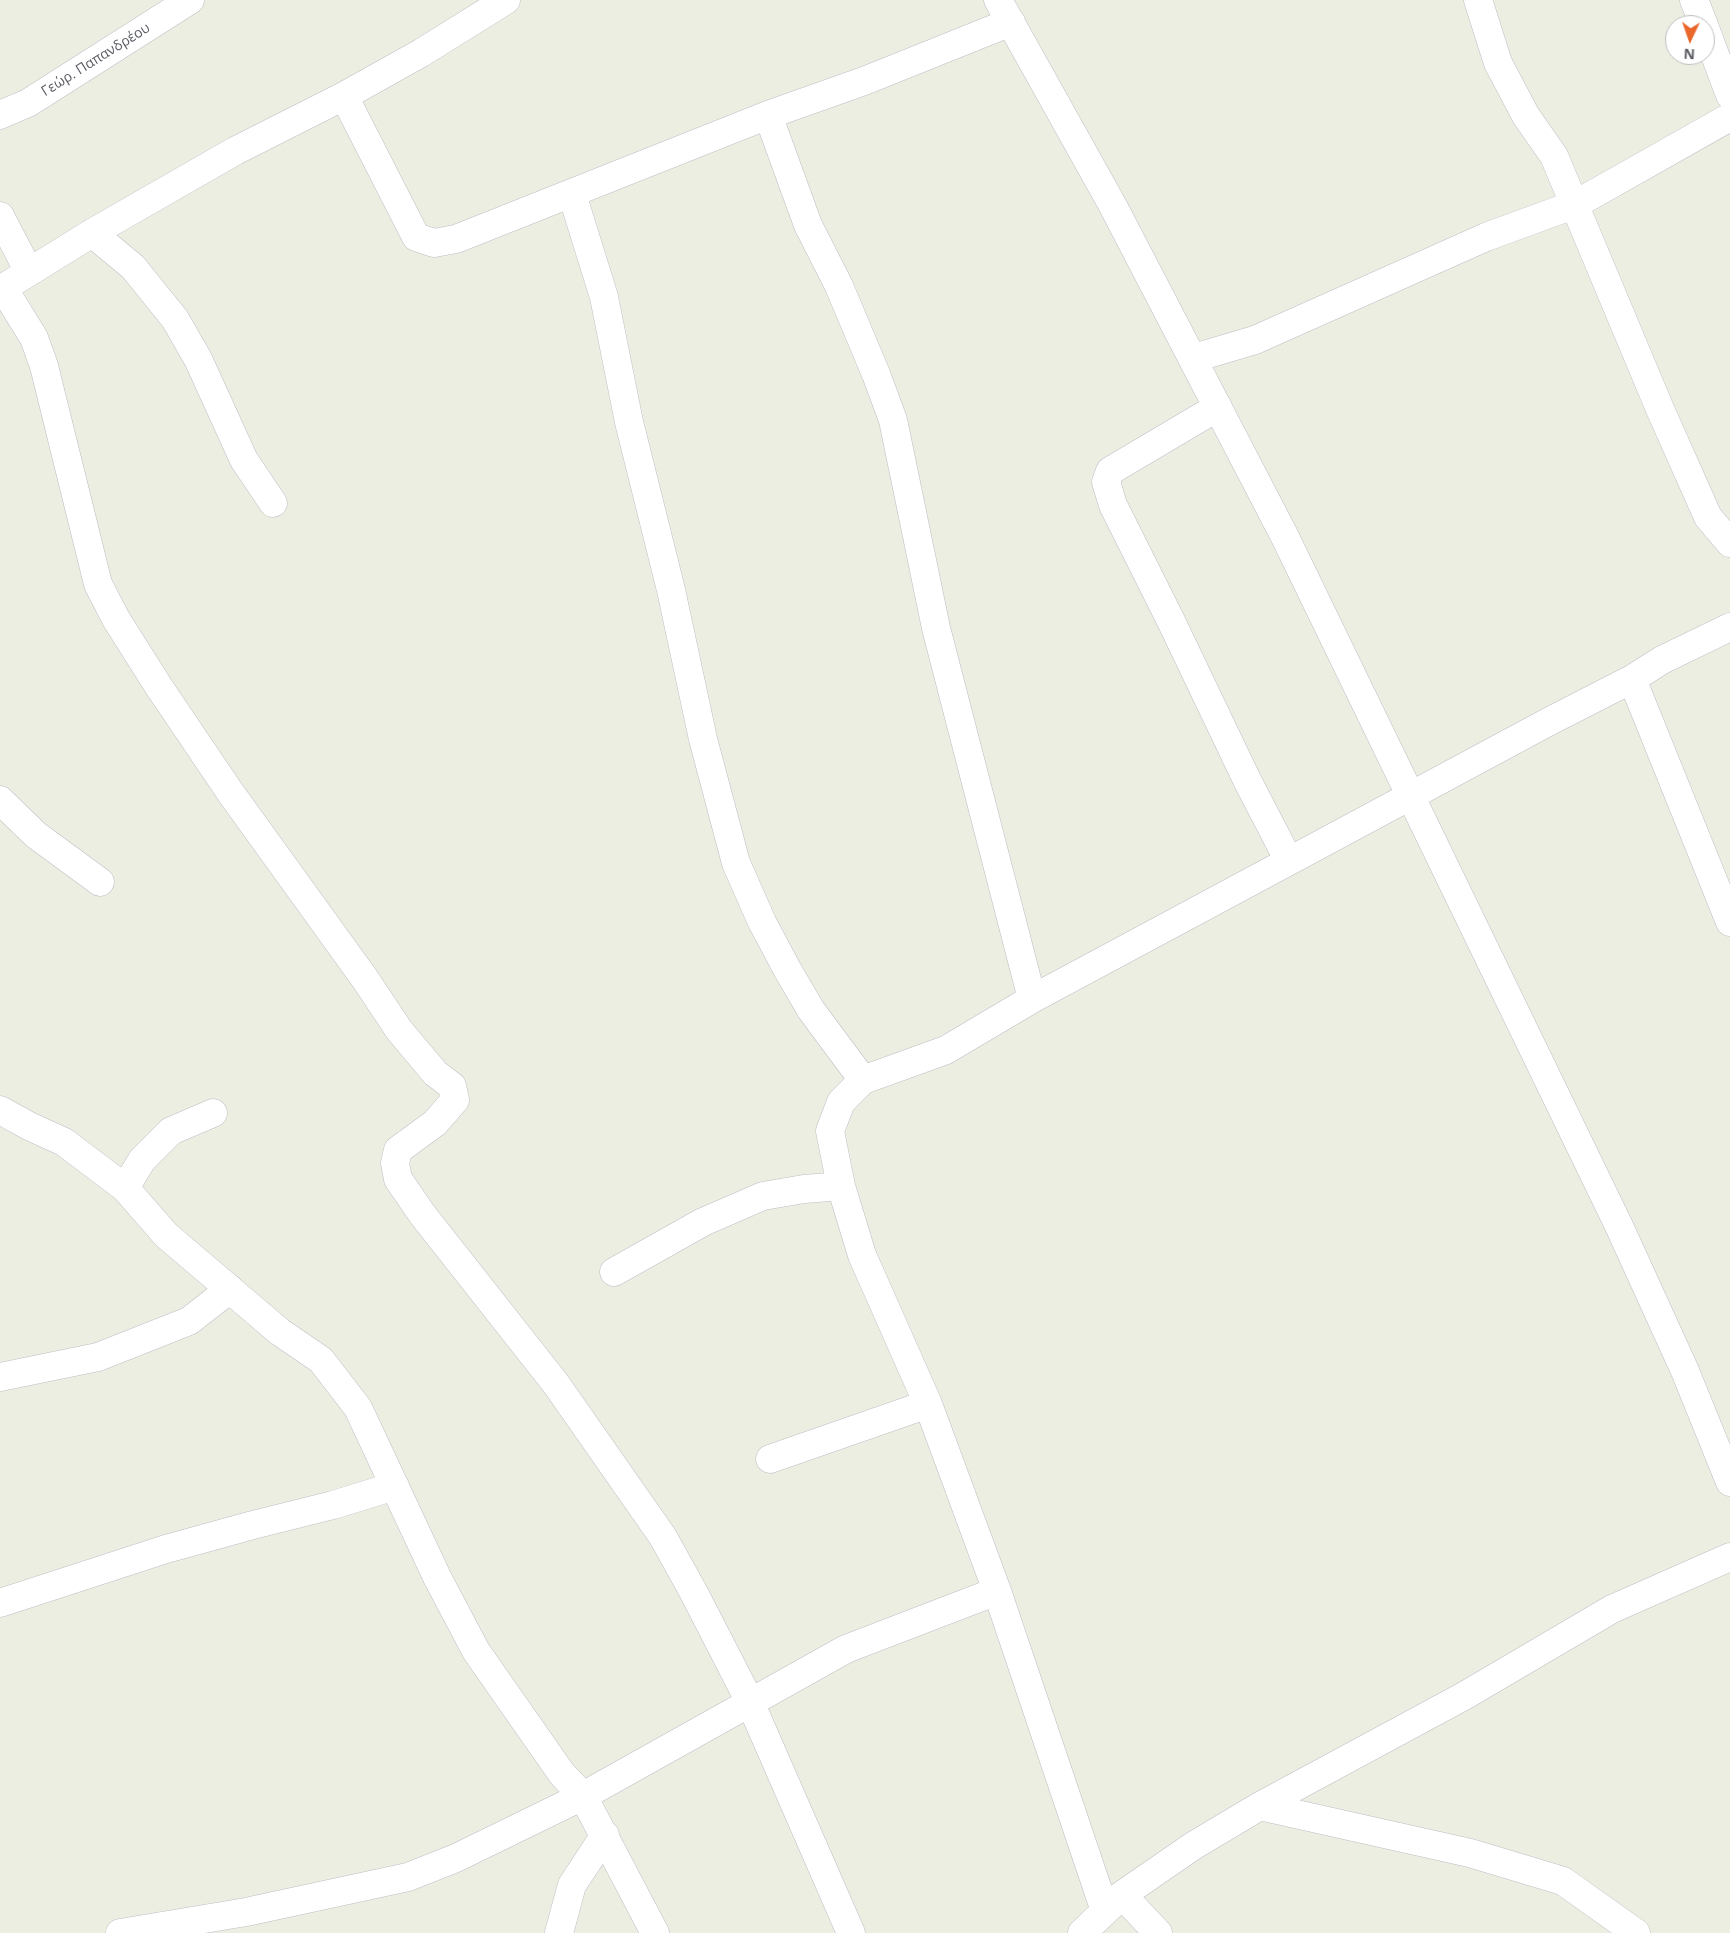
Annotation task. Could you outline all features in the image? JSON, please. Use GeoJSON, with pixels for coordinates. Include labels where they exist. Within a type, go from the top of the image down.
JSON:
{"type":"FeatureCollection","features":[{"type":"Feature","properties":{"kind":"street","name":"Γεώρ. Παπανδρέου"},"geometry":{"type":"LineString","coordinates":[[0,116],[28,103],[190,0]]}},
{"type":"Feature","properties":{"kind":"street"},"geometry":{"type":"LineString","coordinates":[[506,0],[344,96],[236,151],[92,233],[2,289],[34,338],[44,366],[98,584],[116,619],[158,687],[365,979],[399,1030],[435,1073],[452,1086],[455,1100],[434,1123],[398,1150],[396,1163],[398,1179],[422,1214],[556,1384],[663,1537],[694,1592],[750,1702],[851,1933]]}},
{"type":"Feature","properties":{"kind":"street"},"geometry":{"type":"LineString","coordinates":[[1478,0],[1498,64],[1526,116],[1554,156],[1576,204],[1660,409],[1708,517],[1730,543]]}},
{"type":"Feature","properties":{"kind":"street"},"geometry":{"type":"LineString","coordinates":[[1694,0],[1700,15]]}},
{"type":"Feature","properties":{"kind":"street"},"geometry":{"type":"LineString","coordinates":[[344,96],[416,237],[434,243],[456,239],[768,115],[864,81],[1005,11],[1113,206],[1194,358],[1285,537],[1623,1235],[1685,1371],[1730,1482]]}},
{"type":"Feature","properties":{"kind":"street"},"geometry":{"type":"LineString","coordinates":[[1715,56],[1730,95]]}},
{"type":"Feature","properties":{"kind":"street"},"geometry":{"type":"LineString","coordinates":[[768,115],[808,225],[839,286],[893,420],[938,638],[1032,999]]}},
{"type":"Feature","properties":{"kind":"street"},"geometry":{"type":"LineString","coordinates":[[1194,358],[1255,340],[1486,237],[1576,204],[1730,117]]}},
{"type":"Feature","properties":{"kind":"street"},"geometry":{"type":"LineString","coordinates":[[572,194],[604,297],[629,422],[669,581],[703,738],[736,863],[762,922],[787,969],[811,1010],[863,1080]]}},
{"type":"Feature","properties":{"kind":"street"},"geometry":{"type":"LineString","coordinates":[[0,216],[29,272]]}},
{"type":"Feature","properties":{"kind":"street"},"geometry":{"type":"LineString","coordinates":[[92,233],[133,267],[175,320],[198,359],[244,460],[273,504]]}},
{"type":"Feature","properties":{"kind":"street"},"geometry":{"type":"LineString","coordinates":[[1218,407],[1110,471],[1106,482],[1113,505],[1288,861]]}},
{"type":"Feature","properties":{"kind":"street"},"geometry":{"type":"LineString","coordinates":[[1158,1933],[1113,1903],[928,1404],[862,1255],[841,1186],[830,1131],[841,1102],[863,1080],[946,1050],[1032,999],[1411,795],[1632,679],[1662,660],[1730,627]]}},
{"type":"Feature","properties":{"kind":"street"},"geometry":{"type":"LineString","coordinates":[[1632,679],[1730,922]]}},
{"type":"Feature","properties":{"kind":"street"},"geometry":{"type":"LineString","coordinates":[[0,800],[36,835],[100,882]]}},
{"type":"Feature","properties":{"kind":"street"},"geometry":{"type":"LineString","coordinates":[[0,1110],[28,1126],[64,1142],[125,1188],[166,1235],[280,1332],[321,1360],[358,1408],[437,1577],[476,1651],[562,1774],[583,1796],[655,1933]]}},
{"type":"Feature","properties":{"kind":"street"},"geometry":{"type":"LineString","coordinates":[[125,1188],[142,1160],[171,1131],[213,1113]]}},
{"type":"Feature","properties":{"kind":"street"},"geometry":{"type":"LineString","coordinates":[[614,1272],[703,1222],[763,1196],[804,1189],[841,1186]]}},
{"type":"Feature","properties":{"kind":"street"},"geometry":{"type":"LineString","coordinates":[[0,1377],[98,1357],[189,1321],[230,1289]]}},
{"type":"Feature","properties":{"kind":"street"},"geometry":{"type":"LineString","coordinates":[[770,1459],[928,1404]]}},
{"type":"Feature","properties":{"kind":"street"},"geometry":{"type":"LineString","coordinates":[[0,1603],[166,1549],[253,1524],[333,1505],[395,1486]]}},
{"type":"Feature","properties":{"kind":"street"},"geometry":{"type":"LineString","coordinates":[[1082,1933],[1113,1903],[1193,1846],[1260,1806],[1464,1696],[1612,1609],[1730,1557]]}},
{"type":"Feature","properties":{"kind":"street"},"geometry":{"type":"LineString","coordinates":[[120,1933],[246,1912],[408,1877],[456,1858],[583,1796],[846,1649],[997,1591]]}},
{"type":"Feature","properties":{"kind":"street"},"geometry":{"type":"LineString","coordinates":[[1260,1806],[1470,1853],[1563,1880],[1636,1933]]}},
{"type":"Feature","properties":{"kind":"street"},"geometry":{"type":"LineString","coordinates":[[563,1926],[572,1885],[605,1835]]}}]}
